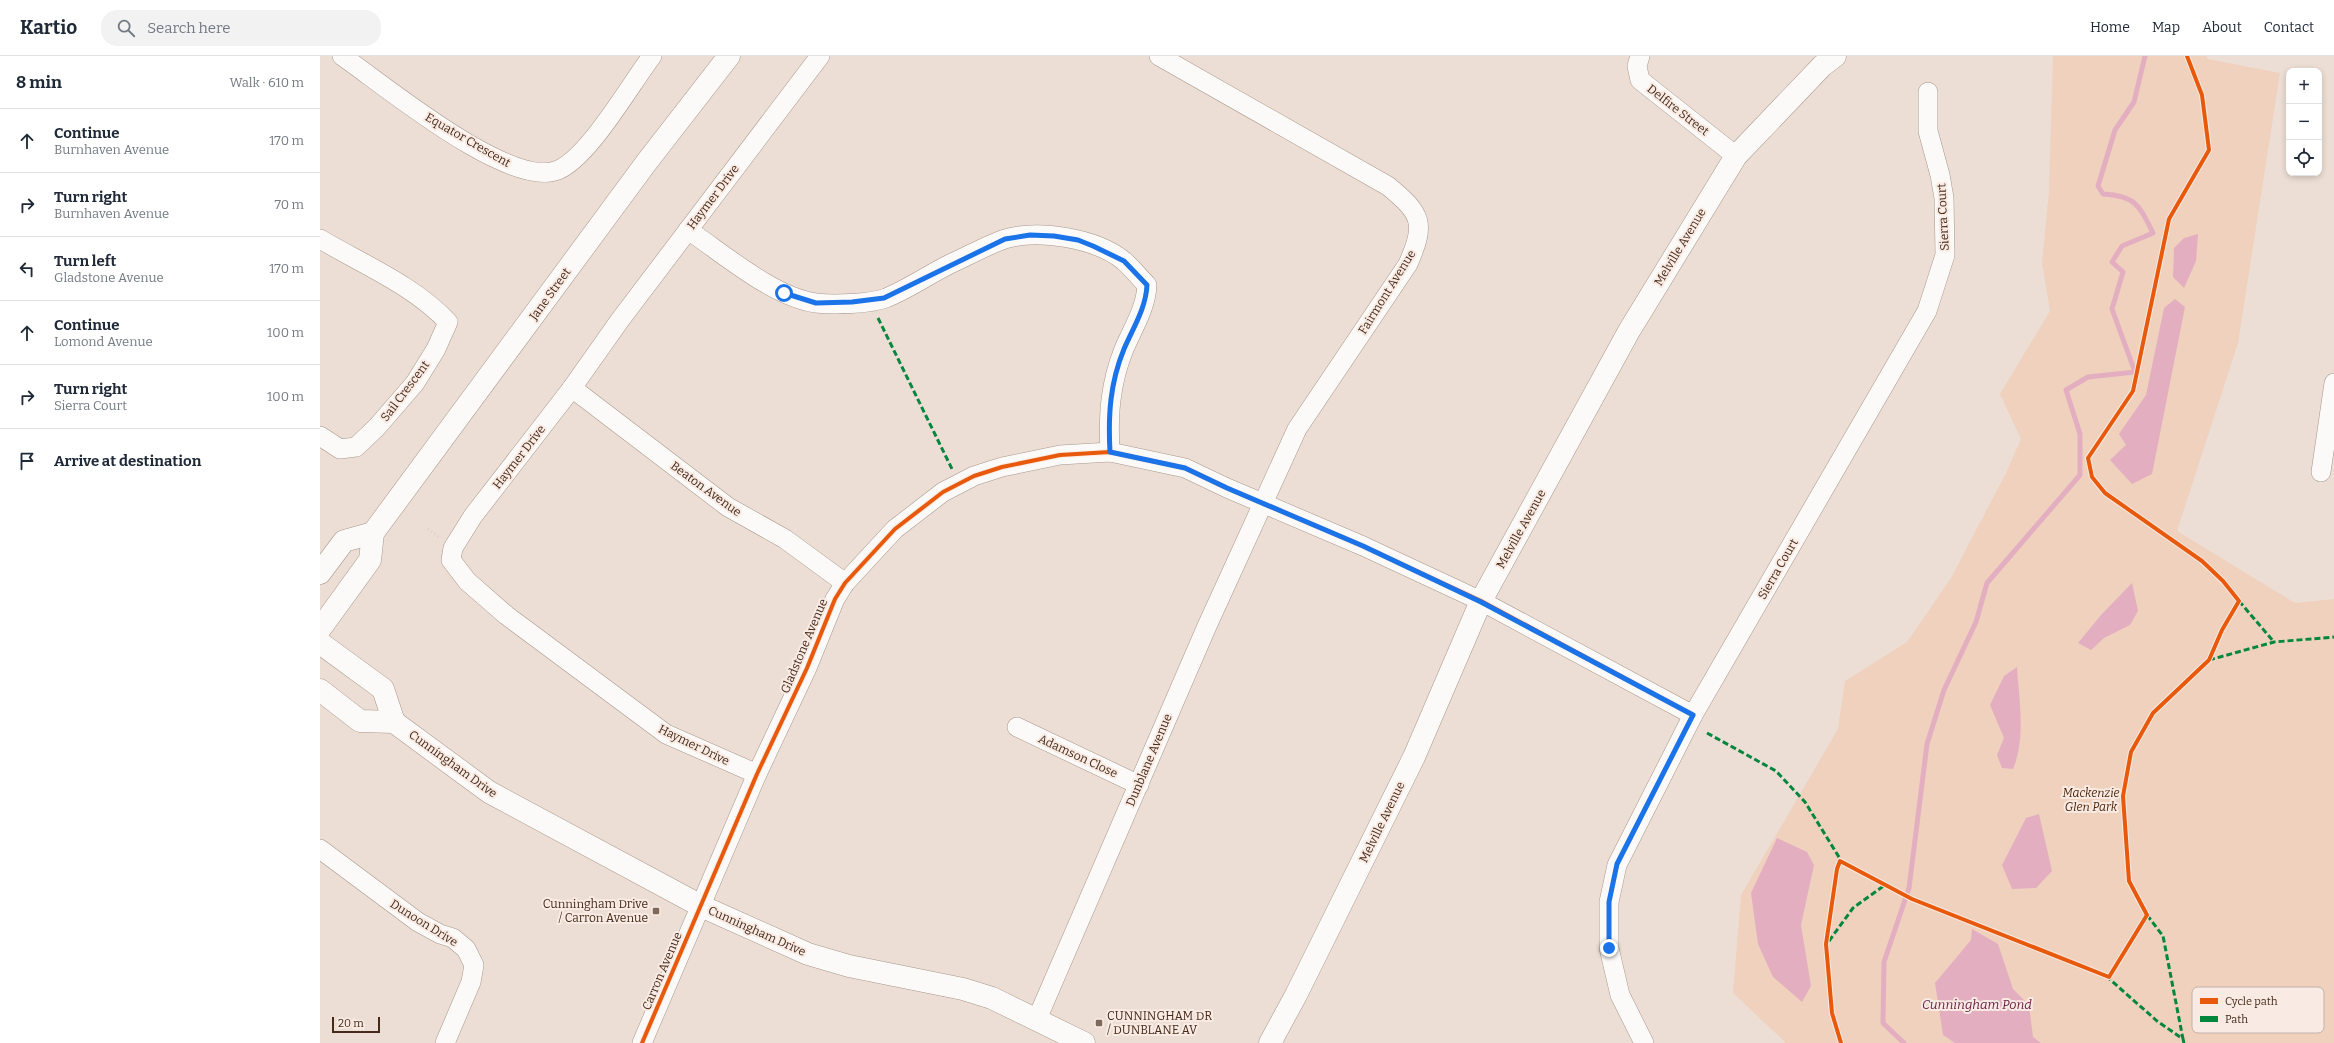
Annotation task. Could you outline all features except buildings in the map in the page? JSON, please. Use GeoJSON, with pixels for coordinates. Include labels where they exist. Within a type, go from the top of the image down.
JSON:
{"type":"FeatureCollection","features":[{"type":"Feature","properties":{"kind":"street","name":"Equator Crescent"},"geometry":{"type":"LineString","coordinates":[[342,56],[406,104],[454,134],[504,164],[537,173],[557,170],[582,151],[644,59]]}},
{"type":"Feature","properties":{"kind":"street","name":"Jane Street"},"geometry":{"type":"LineString","coordinates":[[373,533],[646,163],[728,56]]}},
{"type":"Feature","properties":{"kind":"street","name":"Haymer Drive"},"geometry":{"type":"LineString","coordinates":[[757,774],[666,734],[506,615],[467,581],[451,560],[453,548],[473,516],[572,388],[688,230],[820,56]]}},
{"type":"Feature","properties":{"kind":"street","name":"Fairmont Avenue"},"geometry":{"type":"LineString","coordinates":[[1159,56],[1388,186],[1411,207],[1419,223],[1418,240],[1408,264],[1297,429],[1264,503]]}},
{"type":"Feature","properties":{"kind":"street","name":"Delfire Street"},"geometry":{"type":"LineString","coordinates":[[1640,56],[1637,66],[1640,80],[1736,156]]}},
{"type":"Feature","properties":{"kind":"street","name":"Melville Avenue"},"geometry":{"type":"LineString","coordinates":[[1270,1043],[1296,995],[1414,757],[1481,602],[1629,331],[1736,156],[1822,66],[1835,56]]}},
{"type":"Feature","properties":{"kind":"street","name":"Sierra Court"},"geometry":{"type":"LineString","coordinates":[[1644,1043],[1620,995],[1609,948],[1609,902],[1617,864],[1693,715],[1927,311],[1945,255],[1943,190],[1928,131],[1928,92]]}},
{"type":"Feature","properties":{"kind":"street"},"geometry":{"type":"LineString","coordinates":[[688,230],[784,293],[816,303],[852,302],[884,298],[1005,239],[1030,235],[1054,236],[1078,240],[1110,253],[1124,261],[1147,285],[1146,299],[1124,350],[1114,378],[1108,414],[1110,452]]}},
{"type":"Feature","properties":{"kind":"street","name":"Sail Crescent"},"geometry":{"type":"LineString","coordinates":[[320,239],[403,285],[434,308],[448,322],[436,349],[414,383],[377,428],[356,447],[340,449],[320,436]]}},
{"type":"Feature","properties":{"kind":"street"},"geometry":{"type":"LineString","coordinates":[[2321,472],[2334,383]]}},
{"type":"Feature","properties":{"kind":"street","name":"Beaton Avenue"},"geometry":{"type":"LineString","coordinates":[[572,388],[728,507],[785,539],[845,582]]}},
{"type":"Feature","properties":{"kind":"street","name":"Gladstone Avenue"},"geometry":{"type":"LineString","coordinates":[[701,906],[757,774],[806,668],[835,599],[845,582],[895,530],[943,492],[974,476],[1002,467],[1060,455],[1110,452],[1185,468],[1363,546],[1481,602],[1693,715]]}},
{"type":"Feature","properties":{"kind":"street","name":"Dunblane Avenue"},"geometry":{"type":"LineString","coordinates":[[1037,1019],[1139,785],[1206,626],[1264,503]]}},
{"type":"Feature","properties":{"kind":"street"},"geometry":{"type":"LineString","coordinates":[[320,573],[344,541],[373,533],[370,560],[320,629]]}},
{"type":"Feature","properties":{"kind":"street"},"geometry":{"type":"LineString","coordinates":[[320,643],[383,689],[394,722],[360,721],[320,690]]}},
{"type":"Feature","properties":{"kind":"street","name":"Cunningham Drive"},"geometry":{"type":"LineString","coordinates":[[394,722],[489,792],[701,906],[808,954],[849,966],[963,989],[992,998],[1084,1043]]}},
{"type":"Feature","properties":{"kind":"street","name":"Adamson Close"},"geometry":{"type":"LineString","coordinates":[[1017,727],[1139,785]]}},
{"type":"Feature","properties":{"kind":"street","name":"Dunoon Drive"},"geometry":{"type":"LineString","coordinates":[[320,849],[406,913],[440,934],[453,938],[466,949],[474,965],[470,982],[445,1043]]}},
{"type":"Feature","properties":{"kind":"street","name":"Carron Avenue"},"geometry":{"type":"LineString","coordinates":[[642,1043],[701,906]]}},
{"type":"Feature","properties":{"kind":"green space","name":"Mackenzie Glen Park"},"geometry":{"type":"Polygon","coordinates":[[[2053,56],[2206,56],[2208,59],[2280,73],[2238,343],[2177,531],[2295,603],[2334,599],[2334,1043],[1786,1043],[1733,993],[1741,895],[1838,729],[1845,681],[1907,642],[1951,578],[2005,475],[2021,439],[2000,394],[2050,311],[2042,263],[2049,191],[2053,56]]]}},
{"type":"Feature","properties":{"kind":"water"},"geometry":{"type":"Polygon","coordinates":[[[2198,234],[2196,261],[2184,288],[2173,277],[2174,248],[2184,238],[2198,234]]]}},
{"type":"Feature","properties":{"kind":"water"},"geometry":{"type":"Polygon","coordinates":[[[2175,299],[2185,307],[2152,474],[2132,484],[2110,460],[2126,445],[2119,434],[2146,395],[2164,308],[2175,299]]]}},
{"type":"Feature","properties":{"kind":"water"},"geometry":{"type":"Polygon","coordinates":[[[2132,583],[2138,611],[2130,625],[2104,638],[2091,650],[2078,643],[2101,615],[2132,583]]]}},
{"type":"Feature","properties":{"kind":"water"},"geometry":{"type":"Polygon","coordinates":[[[2017,667],[2021,732],[2017,757],[2013,769],[2002,768],[1997,755],[2004,738],[1990,705],[2004,676],[2017,667]]]}},
{"type":"Feature","properties":{"kind":"water"},"geometry":{"type":"Polygon","coordinates":[[[2039,814],[2052,871],[2036,888],[2012,889],[2002,865],[2026,818],[2039,814]]]}},
{"type":"Feature","properties":{"kind":"water"},"geometry":{"type":"Polygon","coordinates":[[[1777,838],[1807,852],[1814,865],[1801,925],[1811,986],[1802,1002],[1773,977],[1758,944],[1751,893],[1777,838]]]}},
{"type":"Feature","properties":{"kind":"water","name":"Cunningham Pond"},"geometry":{"type":"Polygon","coordinates":[[[1972,929],[1998,944],[2013,989],[2029,1005],[2033,1037],[2041,1043],[1955,1043],[1943,1035],[1935,983],[1971,940],[1972,929]]]}},
{"type":"Feature","properties":{"kind":"waterway"},"geometry":{"type":"LineString","coordinates":[[1904,1043],[1883,1023],[1884,962],[1909,888],[1927,744],[1944,690],[1976,622],[1987,583],[2080,475],[2080,434],[2066,390],[2088,377],[2135,372],[2112,309],[2123,272],[2112,262],[2122,246],[2153,233],[2144,215],[2135,204],[2123,197],[2103,194],[2098,186],[2115,130],[2134,102],[2145,56]]}},
{"type":"Feature","properties":{"kind":"marked path"},"geometry":{"type":"LineString","coordinates":[[878,318],[952,469]]}},
{"type":"Feature","properties":{"kind":"marked path"},"geometry":{"type":"LineString","coordinates":[[2239,601],[2274,642]]}},
{"type":"Feature","properties":{"kind":"marked path"},"geometry":{"type":"LineString","coordinates":[[2209,660],[2274,642],[2334,637]]}},
{"type":"Feature","properties":{"kind":"marked path"},"geometry":{"type":"LineString","coordinates":[[1707,733],[1776,771],[1805,802],[1842,862]]}},
{"type":"Feature","properties":{"kind":"marked path"},"geometry":{"type":"LineString","coordinates":[[1829,941],[1853,908],[1885,885]]}},
{"type":"Feature","properties":{"kind":"marked path"},"geometry":{"type":"LineString","coordinates":[[2147,915],[2163,936],[2183,1039]]}},
{"type":"Feature","properties":{"kind":"marked path"},"geometry":{"type":"LineString","coordinates":[[2106,976],[2157,1021],[2183,1039],[2184,1043]]}},
{"type":"Feature","properties":{"kind":"cycle path"},"geometry":{"type":"LineString","coordinates":[[1841,1043],[1832,1013],[1826,944],[1837,869],[1840,861],[1912,899],[2109,977],[2147,915],[2129,881],[2123,796],[2131,752],[2153,713],[2209,660],[2222,630],[2239,601],[2223,581],[2202,561],[2105,493],[2092,477],[2088,458],[2133,391],[2169,219],[2209,150],[2202,95],[2187,56]]}},
{"type":"Feature","properties":{"kind":"cycle path"},"geometry":{"type":"LineString","coordinates":[[642,1043],[757,774],[807,668],[835,599],[845,583],[895,529],[943,492],[974,476],[1002,467],[1060,455],[1110,452],[1185,468],[1227,488],[1363,546],[1481,601],[1693,715]]}},
{"type":"Feature","properties":{"kind":"place","name":"Cunningham Drive / Carron Avenue"},"geometry":{"type":"Point","coordinates":[656,911]}},
{"type":"Feature","properties":{"kind":"place","name":"CUNNINGHAM DR / DUNBLANE AV"},"geometry":{"type":"Point","coordinates":[1099,1023]}},
{"type":"Feature","properties":{"kind":"route"},"geometry":{"type":"LineString","coordinates":[[784,293],[816,303],[852,302],[884,298],[1005,239],[1030,235],[1054,236],[1078,240],[1110,253],[1124,261],[1147,285],[1146,299],[1124,350],[1114,378],[1108,414],[1110,452],[1185,468],[1227,488],[1363,546],[1481,602],[1693,715],[1658,787],[1634,829],[1617,864],[1609,902],[1609,948]]}}]}
